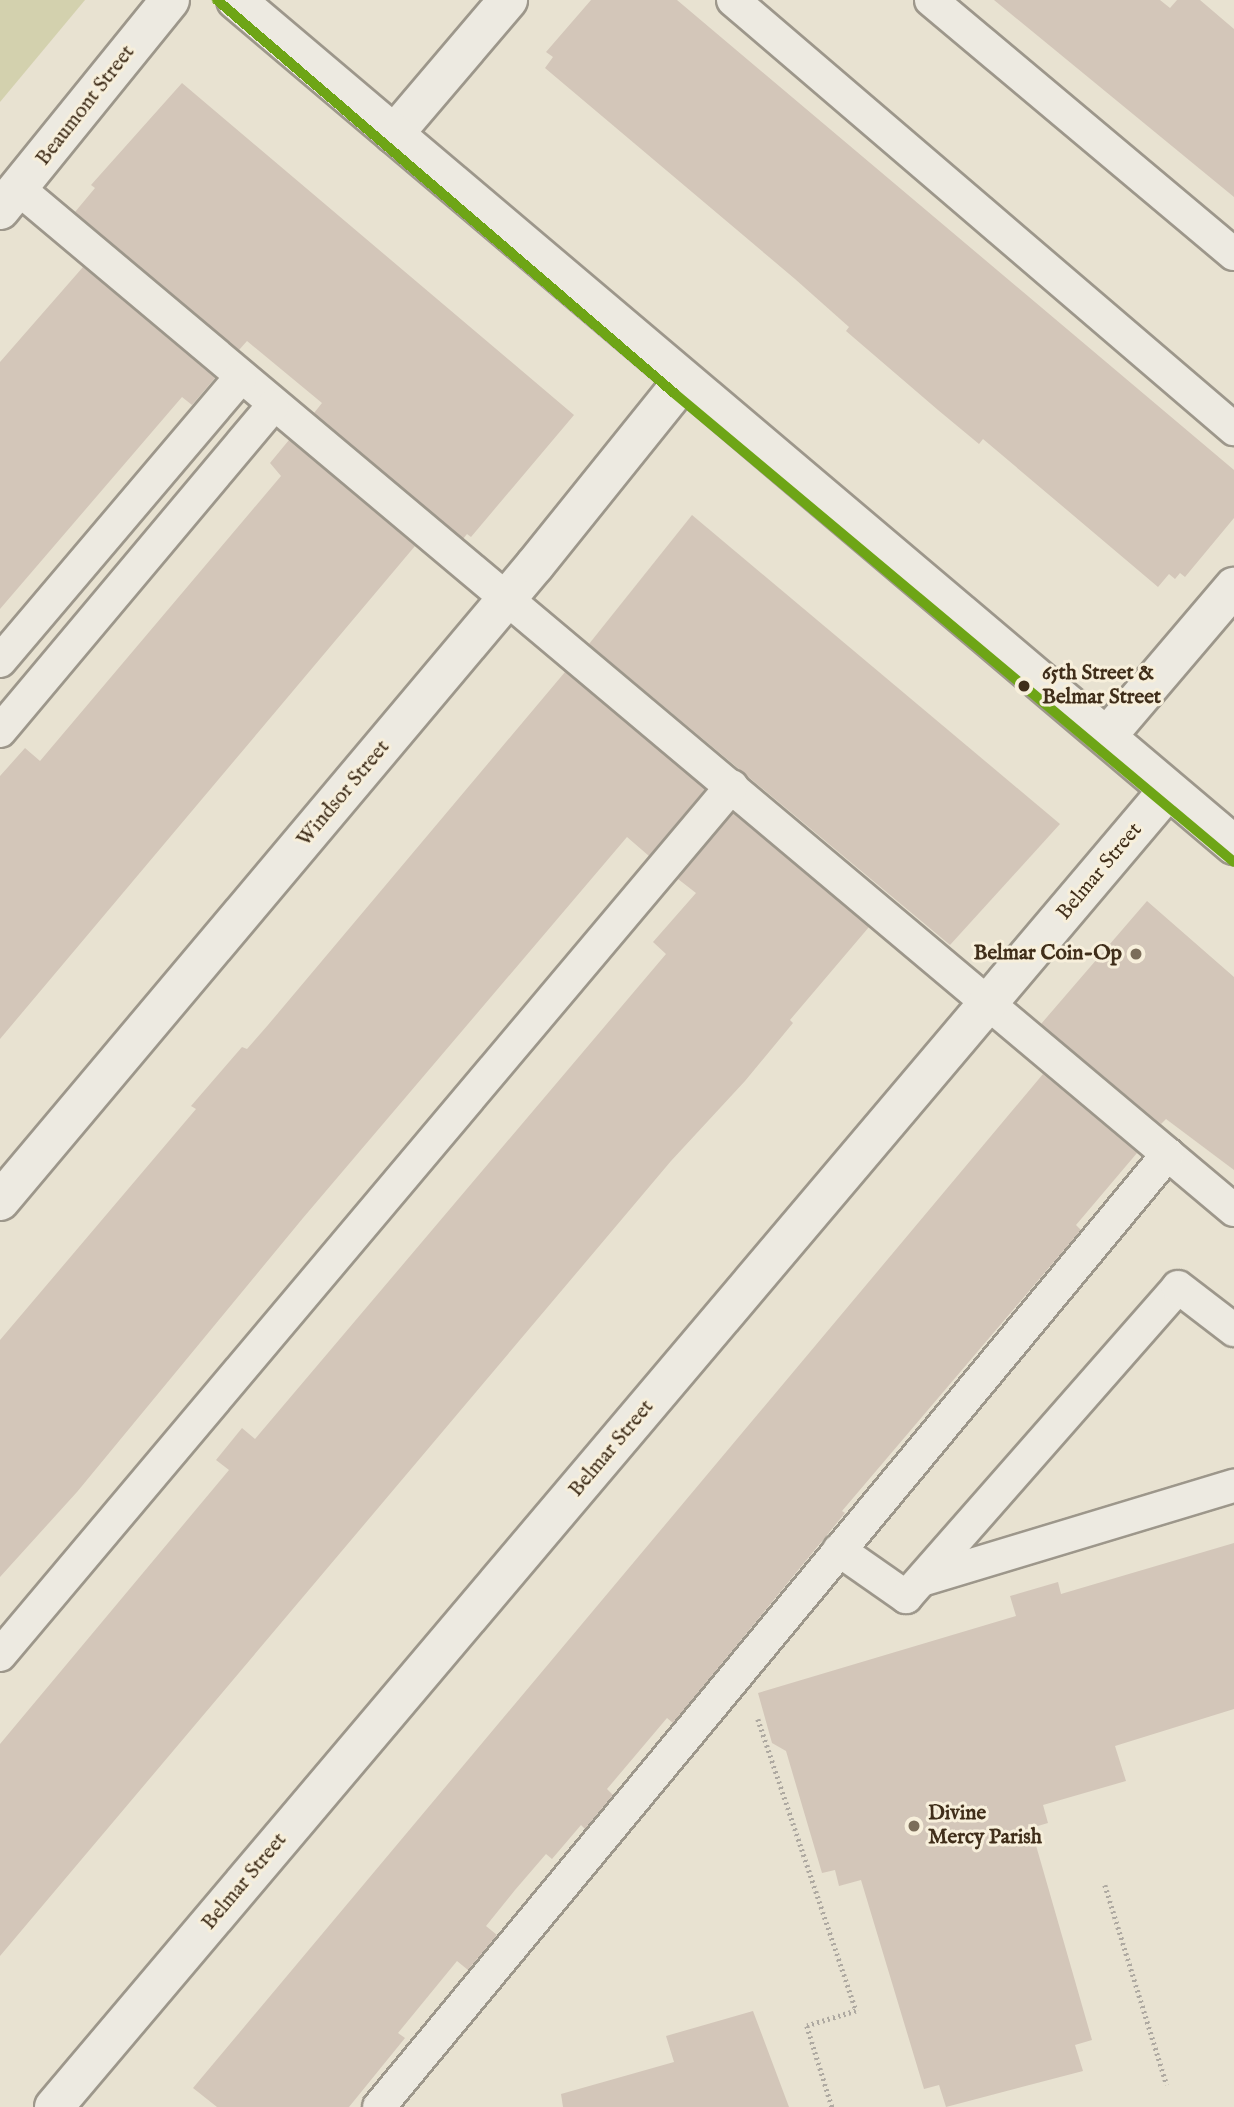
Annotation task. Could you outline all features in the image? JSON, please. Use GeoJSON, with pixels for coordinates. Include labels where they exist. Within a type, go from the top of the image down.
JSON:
{"type":"FeatureCollection","features":[{"type":"Feature","properties":{"kind":"street","name":"Beaumont Street"},"geometry":{"type":"LineString","coordinates":[[9,199],[170,0]]}},
{"type":"Feature","properties":{"kind":"street"},"geometry":{"type":"LineString","coordinates":[[236,0],[682,382],[1234,845]]}},
{"type":"Feature","properties":{"kind":"street"},"geometry":{"type":"LineString","coordinates":[[394,134],[508,0]]}},
{"type":"Feature","properties":{"kind":"street","name":"Windsor Street"},"geometry":{"type":"LineString","coordinates":[[0,1201],[506,600],[682,382]]}},
{"type":"Feature","properties":{"kind":"street"},"geometry":{"type":"LineString","coordinates":[[1107,736],[1234,587]]}},
{"type":"Feature","properties":{"kind":"street","name":"Belmar Street"},"geometry":{"type":"LineString","coordinates":[[54,2107],[1168,790]]}},
{"type":"Feature","properties":{"kind":"lane"},"geometry":{"type":"LineString","coordinates":[[733,0],[1234,429]]}},
{"type":"Feature","properties":{"kind":"lane"},"geometry":{"type":"LineString","coordinates":[[930,0],[1234,254]]}},
{"type":"Feature","properties":{"kind":"lane"},"geometry":{"type":"LineString","coordinates":[[9,199],[240,378],[732,786],[1234,1210]]}},
{"type":"Feature","properties":{"kind":"lane"},"geometry":{"type":"LineString","coordinates":[[0,661],[240,378]]}},
{"type":"Feature","properties":{"kind":"lane"},"geometry":{"type":"LineString","coordinates":[[0,731],[273,406]]}},
{"type":"Feature","properties":{"kind":"lane"},"geometry":{"type":"LineString","coordinates":[[0,1655],[732,786]]}},
{"type":"Feature","properties":{"kind":"lane"},"geometry":{"type":"LineString","coordinates":[[380,2107],[1168,1154]]}},
{"type":"Feature","properties":{"kind":"lane"},"geometry":{"type":"LineString","coordinates":[[839,1550],[906,1597],[925,1579],[1178,1287],[1234,1330]]}},
{"type":"Feature","properties":{"kind":"lane"},"geometry":{"type":"LineString","coordinates":[[925,1579],[1234,1486]]}},
{"type":"Feature","properties":{"kind":"path"},"geometry":{"type":"LineString","coordinates":[[742,1672],[856,2011],[807,2026],[832,2107]]}},
{"type":"Feature","properties":{"kind":"path"},"geometry":{"type":"LineString","coordinates":[[1105,1885],[1167,2085]]}},
{"type":"Feature","properties":{"kind":"shaded area"},"geometry":{"type":"Polygon","coordinates":[[[0,0],[85,0],[0,102],[0,0]]]}},
{"type":"Feature","properties":{"kind":"building"},"geometry":{"type":"Polygon","coordinates":[[[591,0],[677,0],[1234,470],[1234,518],[1185,577],[1180,573],[1175,579],[1169,574],[1158,587],[983,439],[979,444],[938,410],[846,331],[849,327],[795,279],[545,68],[553,57],[546,52],[591,0]]]}},
{"type":"Feature","properties":{"kind":"building"},"geometry":{"type":"Polygon","coordinates":[[[994,0],[1160,0],[1170,8],[1177,0],[1200,0],[1234,29],[1234,197],[994,0]]]}},
{"type":"Feature","properties":{"kind":"building"},"geometry":{"type":"Polygon","coordinates":[[[182,83],[574,415],[471,537],[467,534],[463,539],[314,413],[322,403],[247,341],[239,350],[75,212],[95,188],[91,185],[182,83]]]}},
{"type":"Feature","properties":{"kind":"building"},"geometry":{"type":"Polygon","coordinates":[[[83,267],[215,378],[192,405],[182,397],[0,609],[0,362],[83,267]]]}},
{"type":"Feature","properties":{"kind":"building"},"geometry":{"type":"Polygon","coordinates":[[[289,440],[415,546],[0,1039],[0,776],[25,748],[40,761],[281,476],[270,463],[289,440]]]}},
{"type":"Feature","properties":{"kind":"building"},"geometry":{"type":"Polygon","coordinates":[[[692,515],[1060,824],[950,945],[589,644],[692,515]]]}},
{"type":"Feature","properties":{"kind":"building"},"geometry":{"type":"Polygon","coordinates":[[[565,672],[705,789],[649,856],[627,837],[303,1218],[77,1492],[0,1577],[0,1340],[196,1109],[191,1106],[242,1047],[247,1049],[268,1025],[565,672]]]}},
{"type":"Feature","properties":{"kind":"building"},"geometry":{"type":"Polygon","coordinates":[[[733,813],[869,927],[790,1020],[793,1023],[745,1081],[671,1161],[0,1956],[0,1744],[229,1470],[216,1460],[242,1428],[255,1439],[666,954],[653,942],[696,893],[678,879],[733,813]]]}},
{"type":"Feature","properties":{"kind":"building"},"geometry":{"type":"Polygon","coordinates":[[[1147,901],[1234,977],[1234,1170],[1166,1119],[1161,1124],[1041,1024],[1147,901]]]}},
{"type":"Feature","properties":{"kind":"building"},"geometry":{"type":"Polygon","coordinates":[[[1043,1074],[1137,1153],[1076,1225],[1081,1230],[842,1511],[845,1513],[673,1723],[667,1718],[607,1789],[613,1795],[585,1829],[581,1825],[552,1859],[546,1854],[515,1890],[486,1926],[497,1935],[468,1970],[457,1961],[398,2033],[405,2038],[349,2107],[217,2107],[193,2088],[1043,1074]]]}},
{"type":"Feature","properties":{"kind":"building","name":"Divine Mercy Parish"},"geometry":{"type":"Polygon","coordinates":[[[1234,1543],[1234,1709],[1115,1746],[1126,1781],[1043,1805],[1048,1823],[1031,1828],[1092,2040],[1075,2045],[1083,2071],[946,2107],[939,2085],[924,2089],[861,1880],[839,1886],[835,1870],[822,1873],[786,1751],[772,1743],[758,1693],[1016,1616],[1010,1596],[1058,1582],[1061,1594],[1234,1543]]]}},
{"type":"Feature","properties":{"kind":"building"},"geometry":{"type":"Polygon","coordinates":[[[753,2011],[789,2107],[563,2107],[561,2094],[674,2062],[666,2036],[753,2011]]]}},
{"type":"Feature","properties":{"kind":"transit line"},"geometry":{"type":"LineString","coordinates":[[217,0],[674,393],[1234,862]]}},
{"type":"Feature","properties":{"kind":"place","name":"65th Street & Belmar Street"},"geometry":{"type":"Point","coordinates":[1024,686]}},
{"type":"Feature","properties":{"kind":"place","name":"Belmar Coin-Op"},"geometry":{"type":"Point","coordinates":[1136,954]}},
{"type":"Feature","properties":{"kind":"place","name":"Divine Mercy Parish"},"geometry":{"type":"Point","coordinates":[914,1826]}}]}
